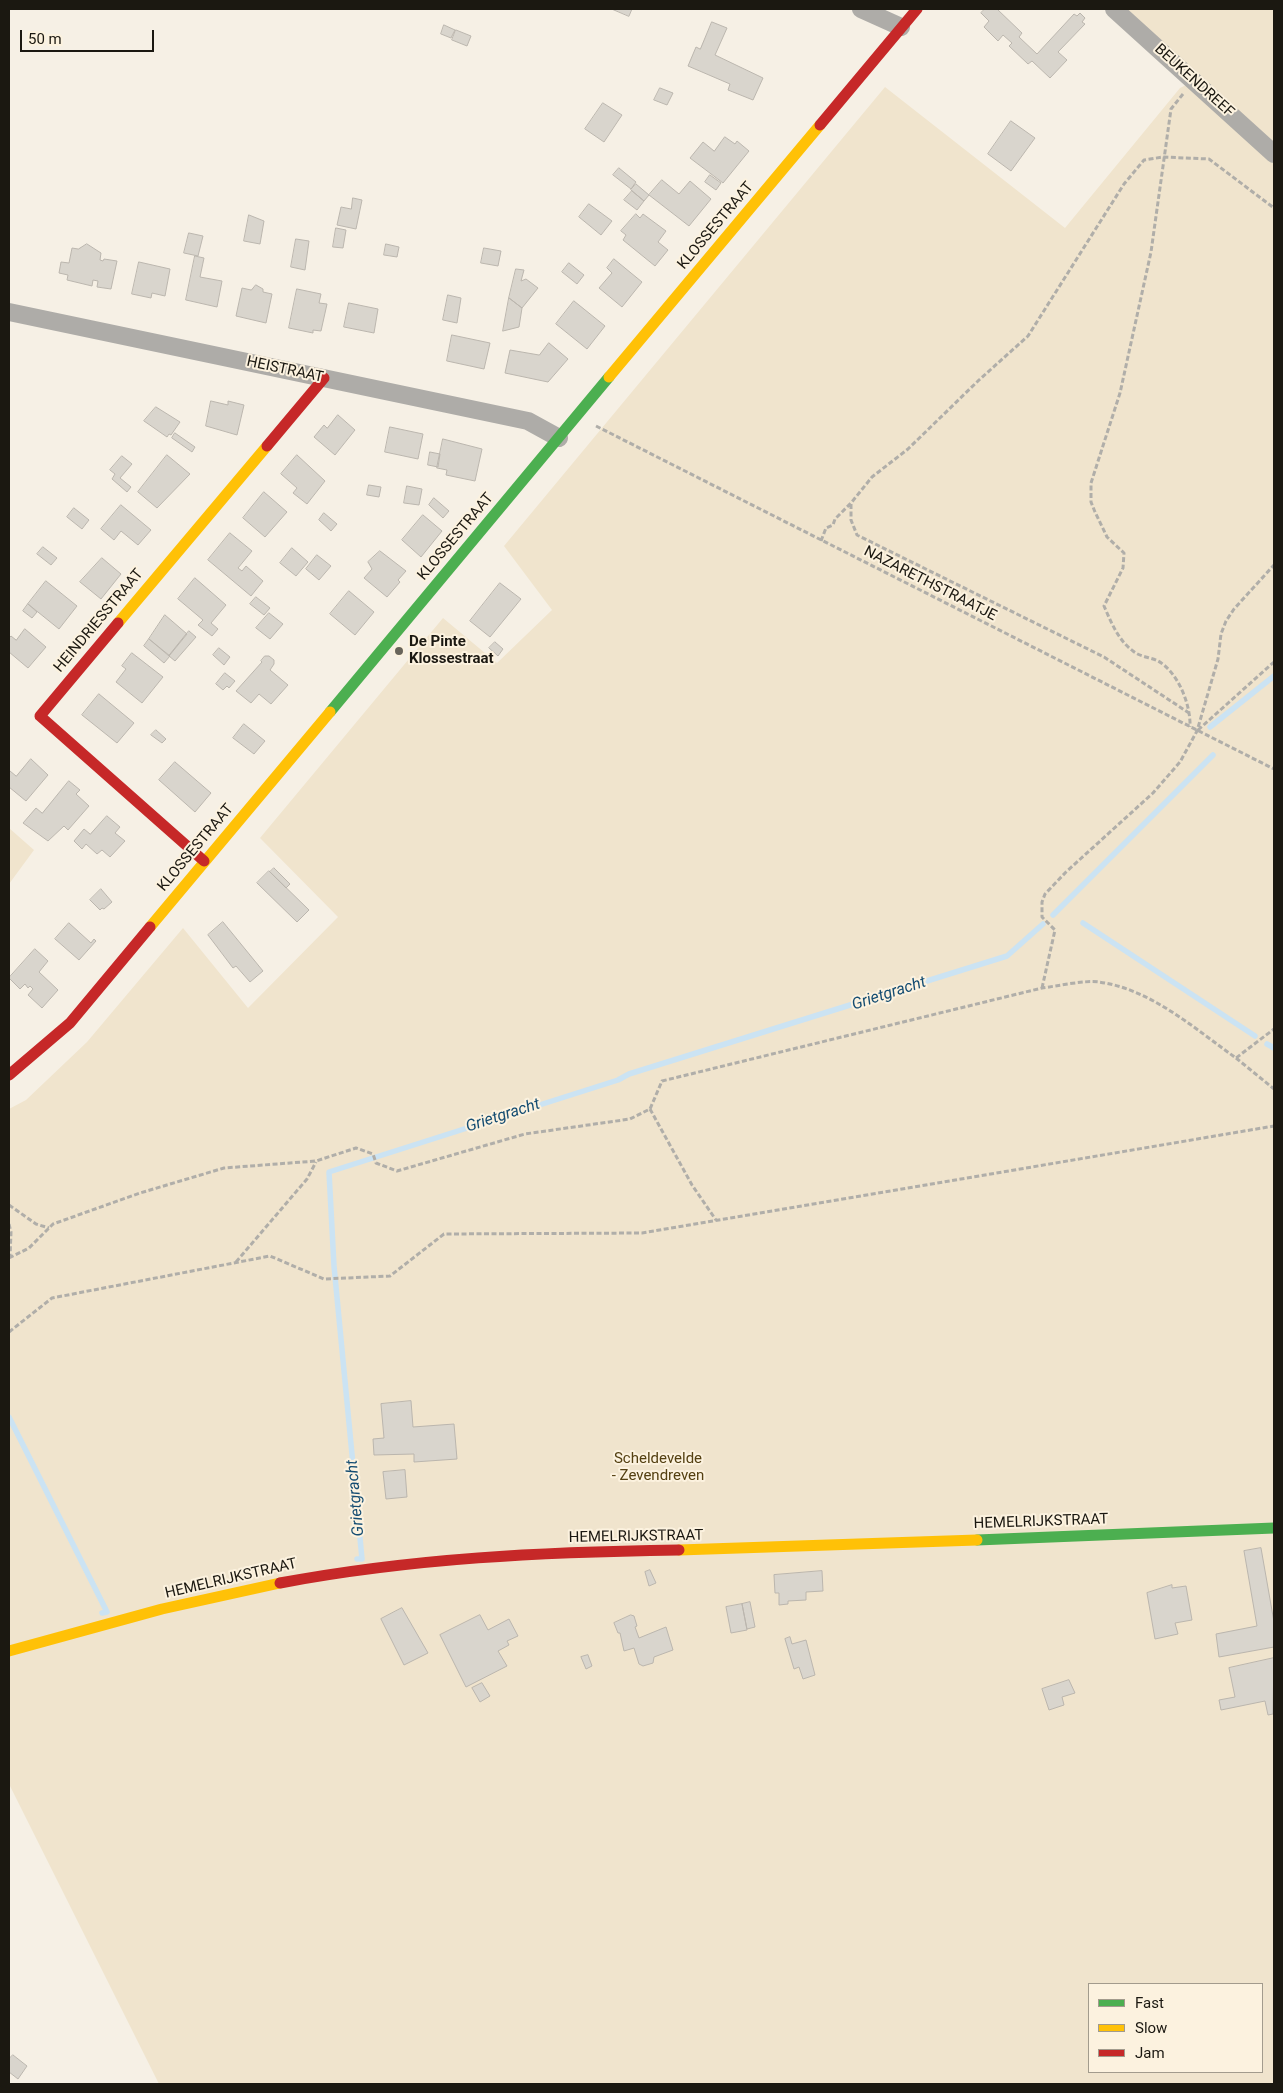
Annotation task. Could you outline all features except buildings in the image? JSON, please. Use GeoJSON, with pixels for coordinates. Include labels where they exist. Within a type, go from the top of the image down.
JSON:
{"type":"FeatureCollection","features":[{"type":"Feature","properties":{"kind":"street"},"geometry":{"type":"LineString","coordinates":[[861,9],[901,27]]}},
{"type":"Feature","properties":{"kind":"street","name":"KLOSSESTRAAT"},"geometry":{"type":"LineString","coordinates":[[9,1076],[70,1023],[917,9]]}},
{"type":"Feature","properties":{"kind":"street","name":"BEUKENDREEF"},"geometry":{"type":"LineString","coordinates":[[1114,9],[1274,154]]}},
{"type":"Feature","properties":{"kind":"street","name":"HEISTRAAT"},"geometry":{"type":"LineString","coordinates":[[9,312],[528,421],[558,438]]}},
{"type":"Feature","properties":{"kind":"street","name":"HEINDRIESSTRAAT"},"geometry":{"type":"LineString","coordinates":[[204,861],[40,716],[324,378]]}},
{"type":"Feature","properties":{"kind":"street","name":"HEMELRIJKSTRAAT"},"geometry":{"type":"LineString","coordinates":[[9,1651],[69,1633],[244,1590],[304,1578],[422,1561],[501,1555],[766,1548],[1274,1528]]}},
{"type":"Feature","properties":{"kind":"path"},"geometry":{"type":"LineString","coordinates":[[1190,727],[1189,713],[1177,679],[1159,661],[1134,652],[1116,632],[1104,606],[1123,568],[1124,553],[1108,537],[1091,502],[1090,493],[1094,472],[1103,451],[1120,393],[1151,252],[1170,109],[1194,81]]}},
{"type":"Feature","properties":{"kind":"path"},"geometry":{"type":"LineString","coordinates":[[821,541],[826,528],[833,525],[835,519],[852,503],[872,477],[908,449],[979,380],[1028,336],[1124,184],[1144,160],[1163,157],[1209,159],[1274,208]]}},
{"type":"Feature","properties":{"kind":"path","name":"NAZARETHSTRAATJE"},"geometry":{"type":"LineString","coordinates":[[580,413],[602,430],[1274,769]]}},
{"type":"Feature","properties":{"kind":"path"},"geometry":{"type":"LineString","coordinates":[[852,503],[851,520],[858,534],[1104,657],[1189,713]]}},
{"type":"Feature","properties":{"kind":"path"},"geometry":{"type":"LineString","coordinates":[[1042,988],[1055,930],[1042,917],[1044,894],[1153,793],[1180,762],[1197,731],[1218,659],[1221,634],[1226,621],[1234,609],[1274,565]]}},
{"type":"Feature","properties":{"kind":"path"},"geometry":{"type":"LineString","coordinates":[[1197,731],[1274,662]]}},
{"type":"Feature","properties":{"kind":"path"},"geometry":{"type":"LineString","coordinates":[[9,1258],[29,1248],[53,1224],[140,1193],[224,1168],[316,1161],[356,1148],[374,1154],[376,1163],[397,1171],[525,1134],[630,1119],[650,1109],[662,1081],[1042,988],[1098,981],[1138,992],[1236,1058],[1269,1082],[1274,1089]]}},
{"type":"Feature","properties":{"kind":"path"},"geometry":{"type":"LineString","coordinates":[[1236,1058],[1274,1029]]}},
{"type":"Feature","properties":{"kind":"path"},"geometry":{"type":"LineString","coordinates":[[650,1109],[692,1184],[716,1220]]}},
{"type":"Feature","properties":{"kind":"path"},"geometry":{"type":"LineString","coordinates":[[9,1332],[52,1298],[270,1256],[324,1279],[390,1276],[444,1234],[642,1233],[1274,1126]]}},
{"type":"Feature","properties":{"kind":"path"},"geometry":{"type":"LineString","coordinates":[[236,1263],[307,1179],[316,1161]]}},
{"type":"Feature","properties":{"kind":"path"},"geometry":{"type":"LineString","coordinates":[[9,1205],[36,1224],[50,1228]]}},
{"type":"Feature","properties":{"kind":"path"},"geometry":{"type":"LineString","coordinates":[[9,1224],[11,1232],[9,1258]]}},
{"type":"Feature","properties":{"kind":"green space","name":"Scheldevelde - Zevendreven"},"geometry":{"type":"Polygon","coordinates":[[[1118,9],[1274,9],[1274,2084],[159,2084],[9,1784],[9,1109],[26,1100],[87,1042],[183,928],[248,1008],[338,917],[260,838],[443,618],[497,663],[552,610],[504,546],[885,87],[1065,228],[1180,88],[1194,81],[1118,9]]]}},
{"type":"Feature","properties":{"kind":"green space"},"geometry":{"type":"Polygon","coordinates":[[[9,828],[34,850],[9,884],[9,828]]]}},
{"type":"Feature","properties":{"kind":"waterway","name":"Grietgracht"},"geometry":{"type":"LineString","coordinates":[[1210,727],[1274,676]]}},
{"type":"Feature","properties":{"kind":"waterway","name":"Grietgracht"},"geometry":{"type":"LineString","coordinates":[[1053,915],[1213,755]]}},
{"type":"Feature","properties":{"kind":"waterway"},"geometry":{"type":"LineString","coordinates":[[1083,923],[1255,1036]]}},
{"type":"Feature","properties":{"kind":"waterway","name":"Grietgracht"},"geometry":{"type":"LineString","coordinates":[[357,1559],[362,1559],[334,1266],[329,1172],[618,1080],[629,1074],[1007,956],[1043,924]]}},
{"type":"Feature","properties":{"kind":"waterway"},"geometry":{"type":"LineString","coordinates":[[1267,1044],[1274,1048]]}},
{"type":"Feature","properties":{"kind":"waterway"},"geometry":{"type":"LineString","coordinates":[[9,1417],[107,1612],[102,1613]]}},
{"type":"Feature","properties":{"kind":"traffic: fast"},"geometry":{"type":"LineString","coordinates":[[330,712],[609,377]]}},
{"type":"Feature","properties":{"kind":"traffic: fast"},"geometry":{"type":"LineString","coordinates":[[977,1540],[1274,1528]]}},
{"type":"Feature","properties":{"kind":"traffic: slow"},"geometry":{"type":"LineString","coordinates":[[609,377],[820,125]]}},
{"type":"Feature","properties":{"kind":"traffic: slow"},"geometry":{"type":"LineString","coordinates":[[118,623],[267,446]]}},
{"type":"Feature","properties":{"kind":"traffic: slow"},"geometry":{"type":"LineString","coordinates":[[150,927],[330,712]]}},
{"type":"Feature","properties":{"kind":"traffic: slow"},"geometry":{"type":"LineString","coordinates":[[679,1550],[977,1540]]}},
{"type":"Feature","properties":{"kind":"traffic: slow"},"geometry":{"type":"LineString","coordinates":[[9,1651],[162,1609],[280,1583]]}},
{"type":"Feature","properties":{"kind":"traffic: jam"},"geometry":{"type":"LineString","coordinates":[[820,125],[917,9]]}},
{"type":"Feature","properties":{"kind":"traffic: jam"},"geometry":{"type":"LineString","coordinates":[[267,446],[324,378]]}},
{"type":"Feature","properties":{"kind":"traffic: jam"},"geometry":{"type":"LineString","coordinates":[[118,623],[40,716],[204,861]]}},
{"type":"Feature","properties":{"kind":"traffic: jam"},"geometry":{"type":"LineString","coordinates":[[9,1075],[70,1023],[150,927]]}},
{"type":"Feature","properties":{"kind":"traffic: jam"},"geometry":{"type":"LineString","coordinates":[[280,1583],[330,1574],[429,1562],[578,1552],[679,1550]]}},
{"type":"Feature","properties":{"kind":"place","name":"De Pinte Klossestraat"},"geometry":{"type":"Point","coordinates":[399,651]}}]}
